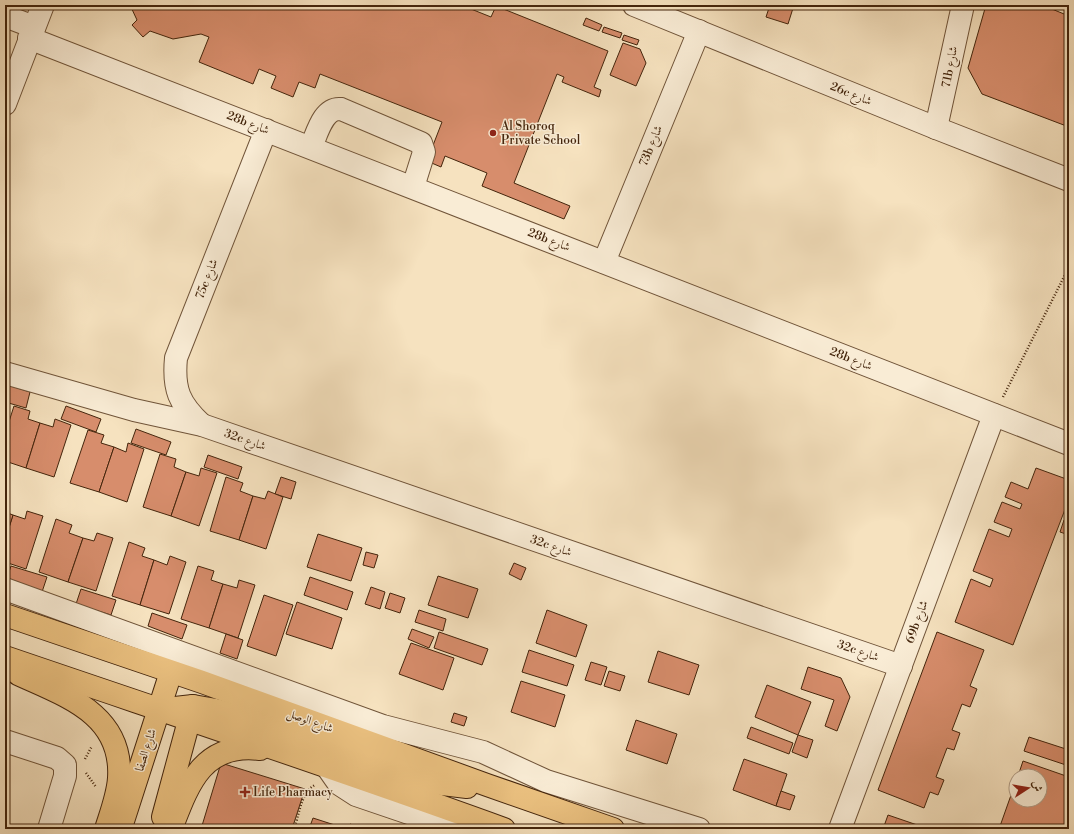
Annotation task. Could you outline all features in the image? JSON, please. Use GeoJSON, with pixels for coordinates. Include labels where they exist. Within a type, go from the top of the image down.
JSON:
{"type":"FeatureCollection","features":[{"type":"Feature","properties":{"kind":"main road","name":"شارع الوصل"},"geometry":{"type":"LineString","coordinates":[[5,615],[202,682],[613,829]]}},
{"type":"Feature","properties":{"kind":"main road"},"geometry":{"type":"LineString","coordinates":[[5,657],[159,710],[191,713],[216,710],[326,745],[434,783],[461,787],[487,785]]}},
{"type":"Feature","properties":{"kind":"main road"},"geometry":{"type":"LineString","coordinates":[[5,667],[87,708],[105,726],[116,749],[119,779],[106,829]]}},
{"type":"Feature","properties":{"kind":"main road","name":"شارع الصفا"},"geometry":{"type":"LineString","coordinates":[[121,829],[171,672]]}},
{"type":"Feature","properties":{"kind":"main road"},"geometry":{"type":"LineString","coordinates":[[160,829],[191,713],[202,682]]}},
{"type":"Feature","properties":{"kind":"main road"},"geometry":{"type":"LineString","coordinates":[[191,713],[284,751],[325,764],[504,829]]}},
{"type":"Feature","properties":{"kind":"main road"},"geometry":{"type":"LineString","coordinates":[[171,829],[185,792],[193,777],[213,759],[232,750],[248,747],[284,751]]}},
{"type":"Feature","properties":{"kind":"street"},"geometry":{"type":"LineString","coordinates":[[5,104],[43,5]]}},
{"type":"Feature","properties":{"kind":"street","name":"26c شارع"},"geometry":{"type":"LineString","coordinates":[[634,5],[936,128],[1069,180]]}},
{"type":"Feature","properties":{"kind":"street","name":"71b شارع"},"geometry":{"type":"LineString","coordinates":[[936,128],[963,5]]}},
{"type":"Feature","properties":{"kind":"street","name":"28b شارع"},"geometry":{"type":"LineString","coordinates":[[5,16],[31,33],[266,130],[1069,444]]}},
{"type":"Feature","properties":{"kind":"street","name":"73b شارع"},"geometry":{"type":"LineString","coordinates":[[604,262],[699,31]]}},
{"type":"Feature","properties":{"kind":"street"},"geometry":{"type":"LineString","coordinates":[[311,147],[328,113],[334,109],[341,109],[421,143],[424,152],[413,187]]}},
{"type":"Feature","properties":{"kind":"street","name":"75c شارع"},"geometry":{"type":"LineString","coordinates":[[202,425],[188,412],[178,396],[174,377],[176,358],[266,130]]}},
{"type":"Feature","properties":{"kind":"street","name":"32c شارع"},"geometry":{"type":"LineString","coordinates":[[5,373],[134,410],[202,425],[901,666]]}},
{"type":"Feature","properties":{"kind":"street","name":"69b شارع"},"geometry":{"type":"LineString","coordinates":[[840,829],[994,415]]}},
{"type":"Feature","properties":{"kind":"street"},"geometry":{"type":"LineString","coordinates":[[5,589],[383,726],[471,748],[507,762],[546,781],[699,829]]}},
{"type":"Feature","properties":{"kind":"street"},"geometry":{"type":"LineString","coordinates":[[5,741],[57,758],[65,765],[65,776],[49,829]]}},
{"type":"Feature","properties":{"kind":"street"},"geometry":{"type":"LineString","coordinates":[[325,764],[339,784],[356,795],[456,829]]}},
{"type":"Feature","properties":{"kind":"path"},"geometry":{"type":"LineString","coordinates":[[994,415],[1069,267]]}},
{"type":"Feature","properties":{"kind":"path"},"geometry":{"type":"LineString","coordinates":[[294,829],[304,796],[310,788],[319,785],[339,784]]}},
{"type":"Feature","properties":{"kind":"building","name":"Al Shoroq Private School"},"geometry":{"type":"Polygon","coordinates":[[[130,5],[461,5],[491,17],[496,6],[608,51],[594,87],[601,90],[599,97],[562,82],[564,77],[557,74],[514,183],[570,206],[564,219],[482,186],[487,173],[445,156],[441,167],[427,161],[442,122],[320,74],[315,88],[299,82],[293,97],[271,88],[276,76],[259,69],[253,84],[199,62],[209,37],[201,34],[173,39],[150,31],[143,37],[132,25],[137,20],[130,5]]]}},
{"type":"Feature","properties":{"kind":"building"},"geometry":{"type":"Polygon","coordinates":[[[770,5],[794,5],[788,24],[766,17],[770,5]]]}},
{"type":"Feature","properties":{"kind":"building"},"geometry":{"type":"Polygon","coordinates":[[[986,5],[1042,5],[1069,16],[1069,127],[982,94],[968,68],[986,5]]]}},
{"type":"Feature","properties":{"kind":"building"},"geometry":{"type":"Polygon","coordinates":[[[586,18],[602,25],[599,31],[583,25],[586,18]]]}},
{"type":"Feature","properties":{"kind":"building"},"geometry":{"type":"Polygon","coordinates":[[[604,27],[622,33],[620,38],[602,32],[604,27]]]}},
{"type":"Feature","properties":{"kind":"building"},"geometry":{"type":"Polygon","coordinates":[[[624,35],[639,40],[637,45],[622,40],[624,35]]]}},
{"type":"Feature","properties":{"kind":"building"},"geometry":{"type":"Polygon","coordinates":[[[623,43],[640,49],[646,63],[636,86],[610,75],[623,43]]]}},
{"type":"Feature","properties":{"kind":"building"},"geometry":{"type":"Polygon","coordinates":[[[5,384],[30,392],[26,408],[5,402],[5,384]]]}},
{"type":"Feature","properties":{"kind":"building"},"geometry":{"type":"Polygon","coordinates":[[[14,406],[30,411],[28,419],[40,423],[26,468],[5,461],[5,434],[14,406]]]}},
{"type":"Feature","properties":{"kind":"building"},"geometry":{"type":"Polygon","coordinates":[[[66,406],[101,419],[96,432],[61,419],[66,406]]]}},
{"type":"Feature","properties":{"kind":"building"},"geometry":{"type":"Polygon","coordinates":[[[55,419],[71,425],[54,477],[26,468],[40,423],[53,427],[55,419]]]}},
{"type":"Feature","properties":{"kind":"building"},"geometry":{"type":"Polygon","coordinates":[[[136,429],[171,442],[166,455],[131,443],[136,429]]]}},
{"type":"Feature","properties":{"kind":"building"},"geometry":{"type":"Polygon","coordinates":[[[88,430],[104,435],[101,443],[114,447],[99,492],[70,483],[88,430]]]}},
{"type":"Feature","properties":{"kind":"building"},"geometry":{"type":"Polygon","coordinates":[[[128,443],[144,449],[127,502],[99,492],[114,447],[126,452],[128,443]]]}},
{"type":"Feature","properties":{"kind":"building"},"geometry":{"type":"Polygon","coordinates":[[[160,454],[176,459],[174,467],[186,472],[171,516],[143,507],[160,454]]]}},
{"type":"Feature","properties":{"kind":"building"},"geometry":{"type":"Polygon","coordinates":[[[208,455],[242,467],[238,479],[204,467],[208,455]]]}},
{"type":"Feature","properties":{"kind":"building"},"geometry":{"type":"Polygon","coordinates":[[[201,468],[217,473],[199,526],[171,516],[186,472],[199,476],[201,468]]]}},
{"type":"Feature","properties":{"kind":"building"},"geometry":{"type":"Polygon","coordinates":[[[1036,468],[1069,480],[1069,499],[1013,645],[955,622],[971,579],[990,587],[993,579],[973,571],[989,529],[1009,537],[1012,529],[994,522],[1002,502],[1020,509],[1022,504],[1005,497],[1011,482],[1028,489],[1036,468]]]}},
{"type":"Feature","properties":{"kind":"building"},"geometry":{"type":"Polygon","coordinates":[[[226,477],[243,483],[240,491],[253,496],[239,540],[210,531],[226,477]]]}},
{"type":"Feature","properties":{"kind":"building"},"geometry":{"type":"Polygon","coordinates":[[[281,477],[296,482],[291,499],[275,494],[281,477]]]}},
{"type":"Feature","properties":{"kind":"building"},"geometry":{"type":"Polygon","coordinates":[[[268,491],[283,497],[266,549],[239,540],[253,496],[265,499],[268,491]]]}},
{"type":"Feature","properties":{"kind":"building"},"geometry":{"type":"Polygon","coordinates":[[[27,511],[43,516],[26,569],[5,562],[5,540],[13,515],[25,519],[27,511]]]}},
{"type":"Feature","properties":{"kind":"building"},"geometry":{"type":"Polygon","coordinates":[[[5,512],[13,515],[5,540],[5,512]]]}},
{"type":"Feature","properties":{"kind":"building"},"geometry":{"type":"Polygon","coordinates":[[[56,519],[72,525],[69,533],[83,538],[68,582],[39,572],[56,519]]]}},
{"type":"Feature","properties":{"kind":"building"},"geometry":{"type":"Polygon","coordinates":[[[1064,520],[1069,522],[1069,535],[1060,532],[1064,520]]]}},
{"type":"Feature","properties":{"kind":"building"},"geometry":{"type":"Polygon","coordinates":[[[97,533],[113,538],[96,591],[68,582],[83,538],[94,541],[97,533]]]}},
{"type":"Feature","properties":{"kind":"building"},"geometry":{"type":"Polygon","coordinates":[[[318,534],[362,548],[351,581],[307,567],[318,534]]]}},
{"type":"Feature","properties":{"kind":"building"},"geometry":{"type":"Polygon","coordinates":[[[129,542],[145,548],[142,556],[154,560],[140,605],[112,596],[129,542]]]}},
{"type":"Feature","properties":{"kind":"building"},"geometry":{"type":"Polygon","coordinates":[[[366,552],[378,555],[374,568],[363,565],[366,552]]]}},
{"type":"Feature","properties":{"kind":"building"},"geometry":{"type":"Polygon","coordinates":[[[170,556],[186,562],[169,614],[140,605],[154,560],[167,565],[170,556]]]}},
{"type":"Feature","properties":{"kind":"building"},"geometry":{"type":"Polygon","coordinates":[[[514,563],[526,568],[521,580],[509,574],[514,563]]]}},
{"type":"Feature","properties":{"kind":"building"},"geometry":{"type":"Polygon","coordinates":[[[11,566],[47,577],[42,592],[6,581],[11,566]]]}},
{"type":"Feature","properties":{"kind":"building"},"geometry":{"type":"Polygon","coordinates":[[[198,566],[214,571],[211,580],[223,584],[209,628],[181,619],[198,566]]]}},
{"type":"Feature","properties":{"kind":"building"},"geometry":{"type":"Polygon","coordinates":[[[438,576],[478,589],[468,618],[428,605],[438,576]]]}},
{"type":"Feature","properties":{"kind":"building"},"geometry":{"type":"Polygon","coordinates":[[[310,577],[353,592],[347,610],[304,595],[310,577]]]}},
{"type":"Feature","properties":{"kind":"building"},"geometry":{"type":"Polygon","coordinates":[[[239,580],[255,585],[238,638],[209,628],[223,584],[237,588],[239,580]]]}},
{"type":"Feature","properties":{"kind":"building"},"geometry":{"type":"Polygon","coordinates":[[[371,587],[385,592],[380,609],[365,604],[371,587]]]}},
{"type":"Feature","properties":{"kind":"building"},"geometry":{"type":"Polygon","coordinates":[[[81,589],[116,600],[111,615],[76,604],[81,589]]]}},
{"type":"Feature","properties":{"kind":"building"},"geometry":{"type":"Polygon","coordinates":[[[390,593],[405,598],[400,613],[385,608],[390,593]]]}},
{"type":"Feature","properties":{"kind":"building"},"geometry":{"type":"Polygon","coordinates":[[[264,595],[293,605],[276,656],[247,646],[264,595]]]}},
{"type":"Feature","properties":{"kind":"building"},"geometry":{"type":"Polygon","coordinates":[[[297,602],[342,618],[332,649],[286,634],[297,602]]]}},
{"type":"Feature","properties":{"kind":"building"},"geometry":{"type":"Polygon","coordinates":[[[419,610],[446,619],[443,631],[415,622],[419,610]]]}},
{"type":"Feature","properties":{"kind":"building"},"geometry":{"type":"Polygon","coordinates":[[[547,610],[587,625],[576,657],[536,643],[547,610]]]}},
{"type":"Feature","properties":{"kind":"building"},"geometry":{"type":"Polygon","coordinates":[[[152,613],[187,625],[182,639],[148,626],[152,613]]]}},
{"type":"Feature","properties":{"kind":"building"},"geometry":{"type":"Polygon","coordinates":[[[412,629],[434,637],[429,648],[408,639],[412,629]]]}},
{"type":"Feature","properties":{"kind":"building"},"geometry":{"type":"Polygon","coordinates":[[[439,632],[488,649],[482,665],[434,648],[439,632]]]}},
{"type":"Feature","properties":{"kind":"building"},"geometry":{"type":"Polygon","coordinates":[[[937,632],[984,650],[970,686],[977,689],[970,707],[962,704],[952,730],[960,733],[954,750],[947,748],[936,777],[944,780],[938,795],[930,792],[924,808],[878,790],[937,632]]]}},
{"type":"Feature","properties":{"kind":"building"},"geometry":{"type":"Polygon","coordinates":[[[226,634],[243,640],[237,659],[220,653],[226,634]]]}},
{"type":"Feature","properties":{"kind":"building"},"geometry":{"type":"Polygon","coordinates":[[[411,643],[454,658],[443,690],[399,674],[411,643]]]}},
{"type":"Feature","properties":{"kind":"building"},"geometry":{"type":"Polygon","coordinates":[[[529,650],[574,665],[567,686],[522,672],[529,650]]]}},
{"type":"Feature","properties":{"kind":"building"},"geometry":{"type":"Polygon","coordinates":[[[658,651],[699,665],[689,695],[648,682],[658,651]]]}},
{"type":"Feature","properties":{"kind":"building"},"geometry":{"type":"Polygon","coordinates":[[[591,662],[607,667],[601,685],[585,680],[591,662]]]}},
{"type":"Feature","properties":{"kind":"building"},"geometry":{"type":"Polygon","coordinates":[[[808,667],[841,678],[850,697],[837,731],[825,726],[834,700],[801,689],[808,667]]]}},
{"type":"Feature","properties":{"kind":"building"},"geometry":{"type":"Polygon","coordinates":[[[609,671],[625,676],[620,691],[604,686],[609,671]]]}},
{"type":"Feature","properties":{"kind":"building"},"geometry":{"type":"Polygon","coordinates":[[[521,681],[565,695],[555,727],[511,712],[521,681]]]}},
{"type":"Feature","properties":{"kind":"building"},"geometry":{"type":"Polygon","coordinates":[[[767,685],[811,702],[798,735],[755,717],[767,685]]]}},
{"type":"Feature","properties":{"kind":"building"},"geometry":{"type":"Polygon","coordinates":[[[454,713],[467,717],[464,726],[451,722],[454,713]]]}},
{"type":"Feature","properties":{"kind":"building"},"geometry":{"type":"Polygon","coordinates":[[[636,720],[677,734],[667,764],[626,750],[636,720]]]}},
{"type":"Feature","properties":{"kind":"building"},"geometry":{"type":"Polygon","coordinates":[[[751,727],[793,743],[789,754],[747,738],[751,727]]]}},
{"type":"Feature","properties":{"kind":"building"},"geometry":{"type":"Polygon","coordinates":[[[798,735],[813,740],[807,758],[792,752],[798,735]]]}},
{"type":"Feature","properties":{"kind":"building"},"geometry":{"type":"Polygon","coordinates":[[[1029,737],[1069,750],[1069,766],[1024,751],[1029,737]]]}},
{"type":"Feature","properties":{"kind":"building"},"geometry":{"type":"Polygon","coordinates":[[[744,759],[787,774],[776,806],[733,790],[744,759]]]}},
{"type":"Feature","properties":{"kind":"building"},"geometry":{"type":"Polygon","coordinates":[[[1023,761],[1043,768],[1021,768],[1023,761]]]}},
{"type":"Feature","properties":{"kind":"building"},"geometry":{"type":"Polygon","coordinates":[[[221,763],[305,789],[292,829],[201,829],[221,763]]]}},
{"type":"Feature","properties":{"kind":"building"},"geometry":{"type":"Polygon","coordinates":[[[1048,770],[1069,777],[1069,829],[999,829],[1008,804],[1008,808],[1048,808],[1048,770]]]}},
{"type":"Feature","properties":{"kind":"building"},"geometry":{"type":"Polygon","coordinates":[[[781,791],[795,796],[790,810],[776,806],[781,791]]]}},
{"type":"Feature","properties":{"kind":"building"},"geometry":{"type":"Polygon","coordinates":[[[888,815],[929,829],[883,829],[888,815]]]}},
{"type":"Feature","properties":{"kind":"building"},"geometry":{"type":"Polygon","coordinates":[[[313,818],[347,829],[309,829],[313,818]]]}},
{"type":"Feature","properties":{"kind":"building"},"geometry":{"type":"Polygon","coordinates":[[[350,824],[366,829],[349,829],[350,824]]]}},
{"type":"Feature","properties":{"kind":"place","name":"Al Shoroq Private School"},"geometry":{"type":"Point","coordinates":[493,133]}},
{"type":"Feature","properties":{"kind":"place","name":"Life Pharmacy"},"geometry":{"type":"Point","coordinates":[245,792]}}]}
